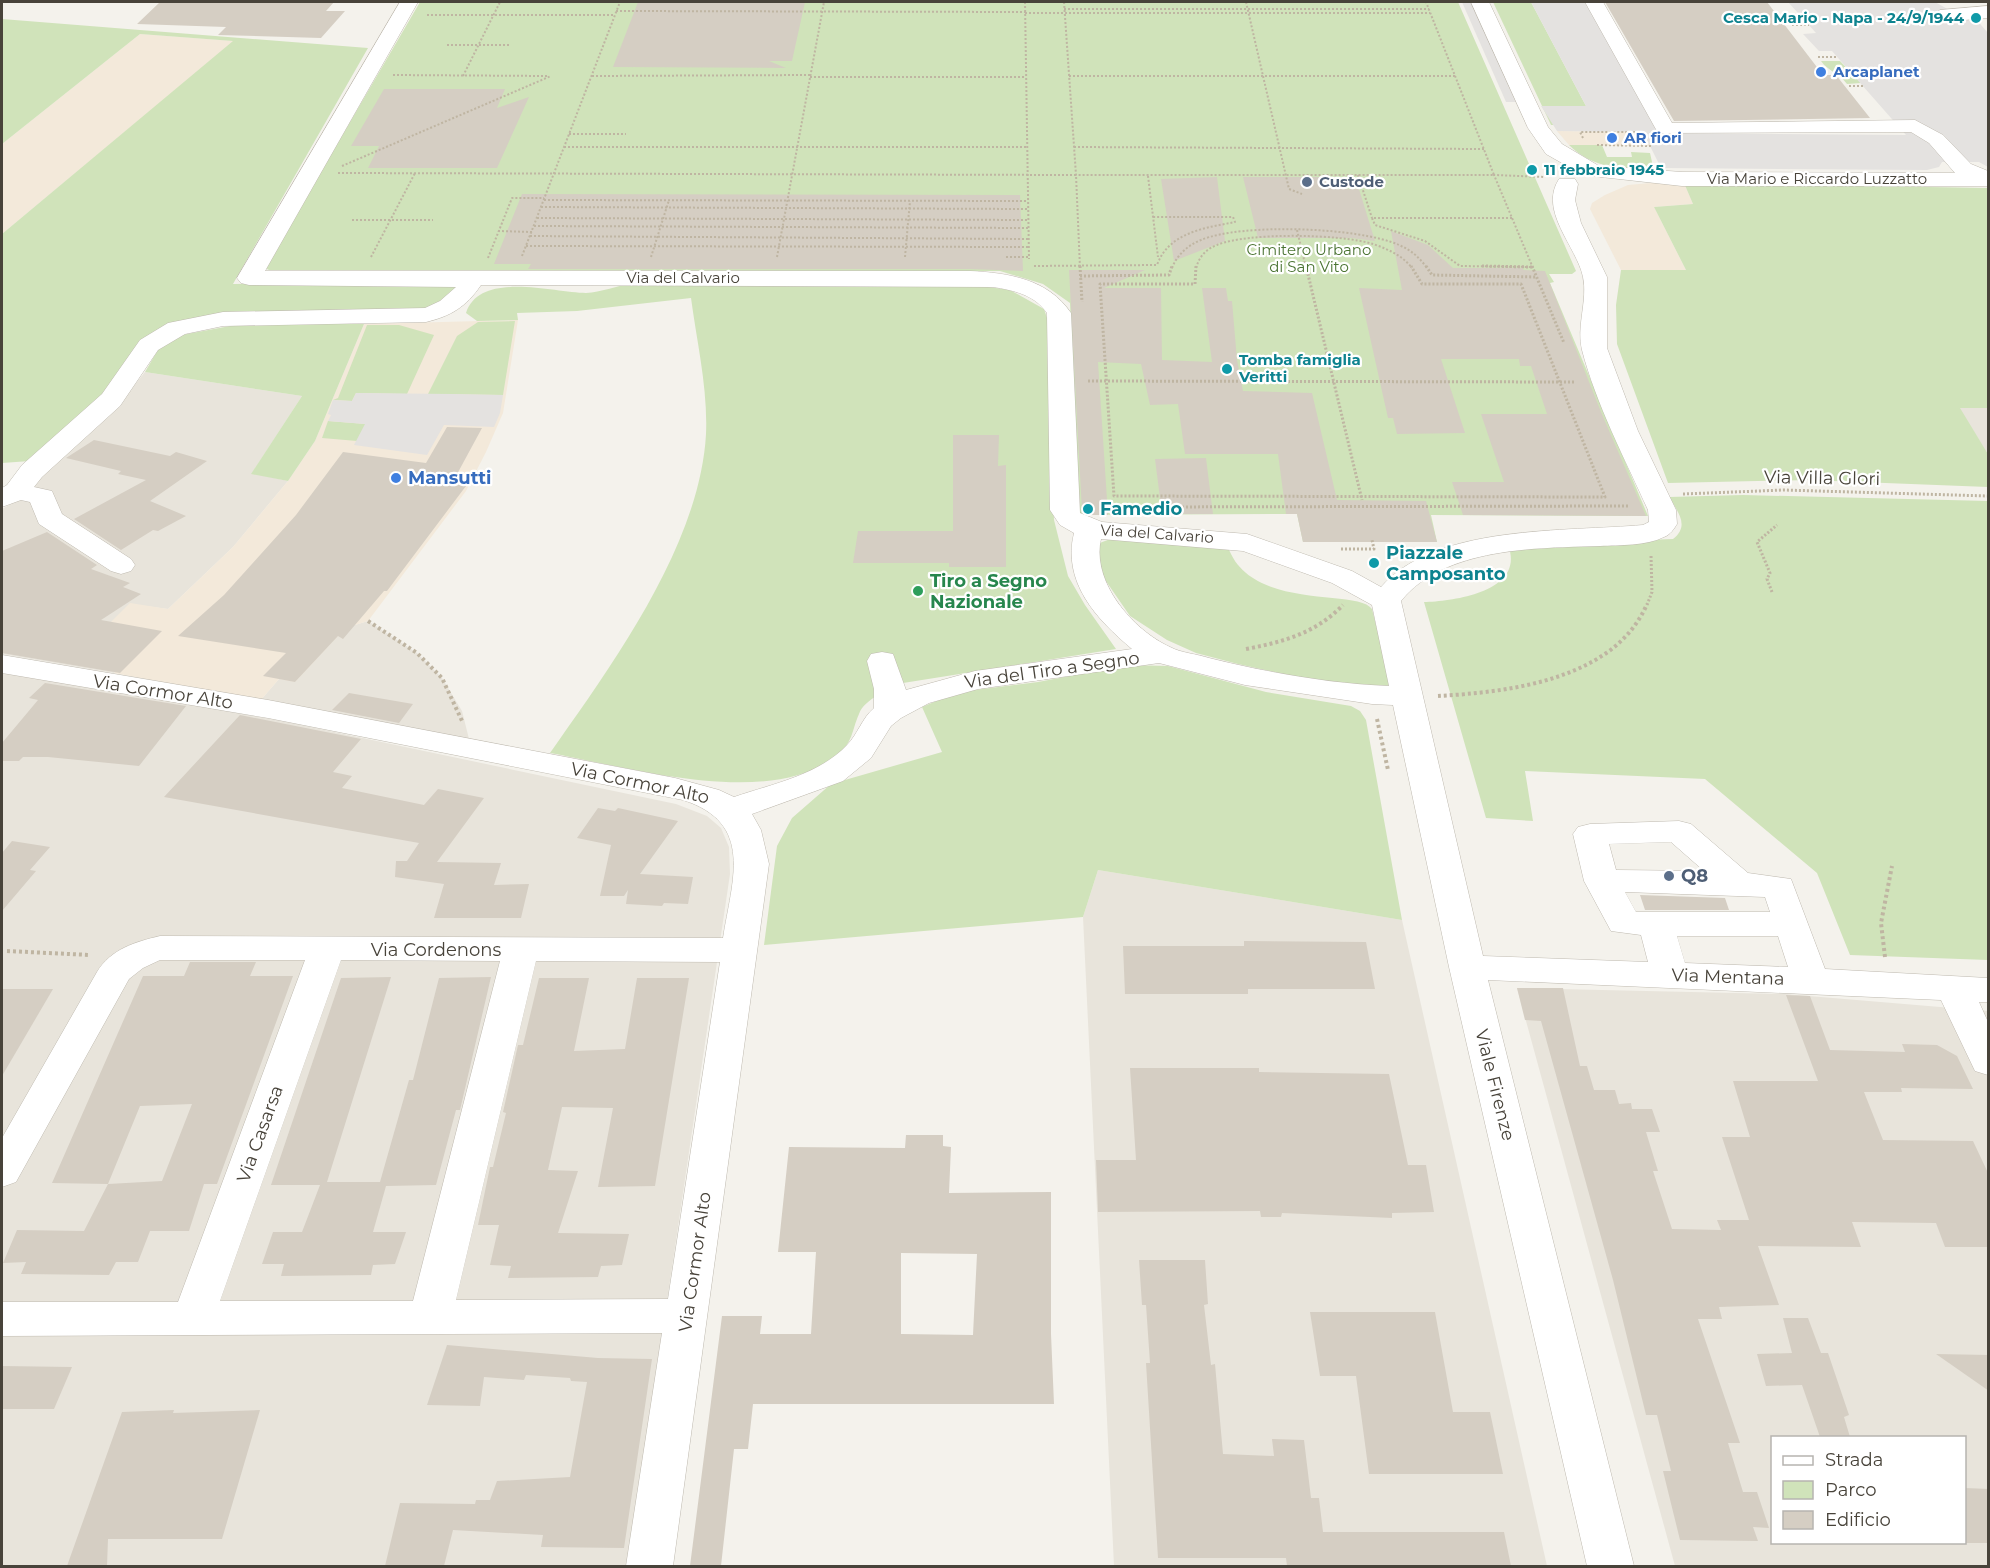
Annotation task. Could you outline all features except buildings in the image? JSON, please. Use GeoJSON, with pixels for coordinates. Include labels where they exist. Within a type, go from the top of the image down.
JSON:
{"type":"FeatureCollection","features":[{"type":"Feature","properties":{"kind":"street"},"geometry":{"type":"LineString","coordinates":[[1480,2],[1529,113],[1581,185]]}},
{"type":"Feature","properties":{"kind":"street"},"geometry":{"type":"LineString","coordinates":[[1594,2],[1665,129],[1915,126],[1936,139],[1958,175]]}},
{"type":"Feature","properties":{"kind":"street","name":"Via del Calvario"},"geometry":{"type":"LineString","coordinates":[[415,8],[249,278],[479,272],[970,278],[999,281],[1028,289],[1051,302],[1059,313],[1064,510],[1070,520],[1089,529],[1226,540],[1265,548],[1324,569],[1360,585],[1386,601]]}},
{"type":"Feature","properties":{"kind":"street"},"geometry":{"type":"LineString","coordinates":[[1940,16],[1989,12]]}},
{"type":"Feature","properties":{"kind":"street"},"geometry":{"type":"LineString","coordinates":[[1554,149],[1581,185]]}},
{"type":"Feature","properties":{"kind":"street","name":"Via Mario e Riccardo Luzzatto"},"geometry":{"type":"LineString","coordinates":[[1581,185],[1645,178],[1958,175],[1989,179]]}},
{"type":"Feature","properties":{"kind":"street"},"geometry":{"type":"LineString","coordinates":[[1386,601],[1398,585],[1433,564],[1479,547],[1506,541],[1643,534],[1655,531],[1663,524],[1664,517],[1626,431],[1594,348],[1595,277],[1570,223],[1581,185]]}},
{"type":"Feature","properties":{"kind":"street"},"geometry":{"type":"LineString","coordinates":[[121,565],[49,518],[42,497],[13,482],[111,400],[149,345],[177,328],[223,319],[426,315],[439,312],[458,301],[479,272]]}},
{"type":"Feature","properties":{"kind":"street"},"geometry":{"type":"LineString","coordinates":[[1089,529],[1084,548],[1085,570],[1101,602],[1127,630],[1159,654]]}},
{"type":"Feature","properties":{"kind":"street","name":"Viale Firenze"},"geometry":{"type":"LineString","coordinates":[[1386,601],[1467,967],[1611,1566]]}},
{"type":"Feature","properties":{"kind":"street","name":"Via del Tiro a Segno"},"geometry":{"type":"LineString","coordinates":[[733,809],[818,779],[842,767],[860,751],[879,720],[890,711],[918,696],[959,684],[1159,654],[1245,676],[1372,695],[1407,696]]}},
{"type":"Feature","properties":{"kind":"street"},"geometry":{"type":"LineString","coordinates":[[882,661],[890,689],[890,711]]}},
{"type":"Feature","properties":{"kind":"street","name":"Via Cormor Alto"},"geometry":{"type":"LineString","coordinates":[[2,664],[268,709],[703,794],[733,809],[749,842],[752,864],[650,1566]]}},
{"type":"Feature","properties":{"kind":"street"},"geometry":{"type":"LineString","coordinates":[[1738,883],[1679,831],[1590,834],[1601,881],[1624,923],[1792,924]]}},
{"type":"Feature","properties":{"kind":"street"},"geometry":{"type":"LineString","coordinates":[[1601,881],[1738,883],[1779,888],[1810,980]]}},
{"type":"Feature","properties":{"kind":"street"},"geometry":{"type":"LineString","coordinates":[[1656,924],[1670,975]]}},
{"type":"Feature","properties":{"kind":"street","name":"Via Cordenons"},"geometry":{"type":"LineString","coordinates":[[133,957],[160,948],[740,950]]}},
{"type":"Feature","properties":{"kind":"street","name":"Via Casarsa"},"geometry":{"type":"LineString","coordinates":[[193,1318],[327,950]]}},
{"type":"Feature","properties":{"kind":"street"},"geometry":{"type":"LineString","coordinates":[[430,1318],[521,950]]}},
{"type":"Feature","properties":{"kind":"street"},"geometry":{"type":"LineString","coordinates":[[2,1172],[115,972],[133,957]]}},
{"type":"Feature","properties":{"kind":"street","name":"Via Mentana"},"geometry":{"type":"LineString","coordinates":[[1467,967],[1810,980],[1971,989]]}},
{"type":"Feature","properties":{"kind":"street"},"geometry":{"type":"LineString","coordinates":[[1971,989],[1989,1062]]}},
{"type":"Feature","properties":{"kind":"street"},"geometry":{"type":"LineString","coordinates":[[2,1319],[687,1316]]}},
{"type":"Feature","properties":{"kind":"path"},"geometry":{"type":"LineString","coordinates":[[463,76],[500,2]]}},
{"type":"Feature","properties":{"kind":"path"},"geometry":{"type":"LineString","coordinates":[[519,264],[620,2]]}},
{"type":"Feature","properties":{"kind":"path"},"geometry":{"type":"LineString","coordinates":[[776,265],[824,2]]}},
{"type":"Feature","properties":{"kind":"path"},"geometry":{"type":"LineString","coordinates":[[1025,2],[1029,266],[1156,265],[1158,257],[1148,177]]}},
{"type":"Feature","properties":{"kind":"path"},"geometry":{"type":"LineString","coordinates":[[1064,2],[1076,175],[1082,311]]}},
{"type":"Feature","properties":{"kind":"path"},"geometry":{"type":"LineString","coordinates":[[1246,2],[1288,189],[1302,194]]}},
{"type":"Feature","properties":{"kind":"path"},"geometry":{"type":"LineString","coordinates":[[1426,2],[1566,351]]}},
{"type":"Feature","properties":{"kind":"path"},"geometry":{"type":"LineString","coordinates":[[415,8],[494,15],[685,10],[1430,11]]}},
{"type":"Feature","properties":{"kind":"path"},"geometry":{"type":"LineString","coordinates":[[1792,25],[1809,25]]}},
{"type":"Feature","properties":{"kind":"path"},"geometry":{"type":"LineString","coordinates":[[447,45],[512,45]]}},
{"type":"Feature","properties":{"kind":"path"},"geometry":{"type":"LineString","coordinates":[[1818,57],[1837,57]]}},
{"type":"Feature","properties":{"kind":"path"},"geometry":{"type":"LineString","coordinates":[[338,168],[551,76],[393,75]]}},
{"type":"Feature","properties":{"kind":"path"},"geometry":{"type":"LineString","coordinates":[[592,76],[1026,77]]}},
{"type":"Feature","properties":{"kind":"path"},"geometry":{"type":"LineString","coordinates":[[1069,76],[1456,76]]}},
{"type":"Feature","properties":{"kind":"path"},"geometry":{"type":"LineString","coordinates":[[1849,86],[1863,86]]}},
{"type":"Feature","properties":{"kind":"path"},"geometry":{"type":"LineString","coordinates":[[1580,132],[1643,132]]}},
{"type":"Feature","properties":{"kind":"path"},"geometry":{"type":"LineString","coordinates":[[569,134],[626,134]]}},
{"type":"Feature","properties":{"kind":"path"},"geometry":{"type":"LineString","coordinates":[[1594,145],[1651,146],[1647,139]]}},
{"type":"Feature","properties":{"kind":"path"},"geometry":{"type":"LineString","coordinates":[[564,147],[1027,147]]}},
{"type":"Feature","properties":{"kind":"path"},"geometry":{"type":"LineString","coordinates":[[1074,147],[1485,149]]}},
{"type":"Feature","properties":{"kind":"path"},"geometry":{"type":"LineString","coordinates":[[327,173],[1028,174],[1148,177],[1494,175],[1581,185]]}},
{"type":"Feature","properties":{"kind":"path"},"geometry":{"type":"LineString","coordinates":[[369,260],[415,173]]}},
{"type":"Feature","properties":{"kind":"path"},"geometry":{"type":"LineString","coordinates":[[1358,175],[1375,225],[1402,232],[1432,245],[1460,266],[1532,267]]}},
{"type":"Feature","properties":{"kind":"path"},"geometry":{"type":"LineString","coordinates":[[479,272],[512,198],[1028,201]]}},
{"type":"Feature","properties":{"kind":"path"},"geometry":{"type":"LineString","coordinates":[[648,264],[669,200]]}},
{"type":"Feature","properties":{"kind":"path"},"geometry":{"type":"LineString","coordinates":[[904,265],[910,201]]}},
{"type":"Feature","properties":{"kind":"path"},"geometry":{"type":"LineString","coordinates":[[541,207],[1028,209]]}},
{"type":"Feature","properties":{"kind":"path"},"geometry":{"type":"LineString","coordinates":[[1153,217],[1233,217],[1235,222],[1188,235],[1172,242],[1158,257]]}},
{"type":"Feature","properties":{"kind":"path"},"geometry":{"type":"LineString","coordinates":[[537,218],[1028,220]]}},
{"type":"Feature","properties":{"kind":"path"},"geometry":{"type":"LineString","coordinates":[[1372,218],[1512,218]]}},
{"type":"Feature","properties":{"kind":"path"},"geometry":{"type":"LineString","coordinates":[[352,220],[433,220]]}},
{"type":"Feature","properties":{"kind":"path"},"geometry":{"type":"LineString","coordinates":[[534,226],[1028,228]]}},
{"type":"Feature","properties":{"kind":"path"},"geometry":{"type":"LineString","coordinates":[[498,231],[532,231]]}},
{"type":"Feature","properties":{"kind":"path"},"geometry":{"type":"LineString","coordinates":[[1080,276],[1169,276],[1176,256],[1210,236],[1238,232],[1297,231],[1346,232],[1380,238],[1414,254],[1430,269],[1432,275],[1537,277]]}},
{"type":"Feature","properties":{"kind":"path"},"geometry":{"type":"LineString","coordinates":[[1297,231],[1362,498]]}},
{"type":"Feature","properties":{"kind":"path"},"geometry":{"type":"LineString","coordinates":[[530,236],[1029,239]]}},
{"type":"Feature","properties":{"kind":"path"},"geometry":{"type":"LineString","coordinates":[[1299,239],[1351,240],[1386,247],[1410,261],[1422,284],[1521,284],[1605,496],[1362,498],[1114,496],[1100,284],[1195,284],[1194,263],[1211,248],[1237,240],[1299,239]]}},
{"type":"Feature","properties":{"kind":"path"},"geometry":{"type":"LineString","coordinates":[[526,246],[1029,247]]}},
{"type":"Feature","properties":{"kind":"path"},"geometry":{"type":"LineString","coordinates":[[1086,381],[1579,382],[1575,372]]}},
{"type":"Feature","properties":{"kind":"path","name":"Via Villa Glori"},"geometry":{"type":"LineString","coordinates":[[1655,495],[1784,490],[1989,496]]}},
{"type":"Feature","properties":{"kind":"path"},"geometry":{"type":"LineString","coordinates":[[1128,507],[1630,507],[1626,497]]}},
{"type":"Feature","properties":{"kind":"path"},"geometry":{"type":"LineString","coordinates":[[1772,592],[1767,579],[1770,573],[1757,542],[1777,525]]}},
{"type":"Feature","properties":{"kind":"path"},"geometry":{"type":"LineString","coordinates":[[1407,696],[1460,696],[1517,689],[1555,678],[1604,654],[1642,621],[1653,598],[1652,557],[1643,534]]}},
{"type":"Feature","properties":{"kind":"path"},"geometry":{"type":"LineString","coordinates":[[1336,549],[1374,549],[1372,540]]}},
{"type":"Feature","properties":{"kind":"path"},"geometry":{"type":"LineString","coordinates":[[1238,650],[1278,643],[1313,630],[1335,615],[1347,600]]}},
{"type":"Feature","properties":{"kind":"path"},"geometry":{"type":"LineString","coordinates":[[368,621],[417,653],[442,678],[466,729],[460,746]]}},
{"type":"Feature","properties":{"kind":"path"},"geometry":{"type":"LineString","coordinates":[[1887,984],[1881,923],[1892,866]]}},
{"type":"Feature","properties":{"kind":"path"},"geometry":{"type":"LineString","coordinates":[[7,951],[133,957]]}},
{"type":"Feature","properties":{"kind":"shaded area"},"geometry":{"type":"Polygon","coordinates":[[[1462,2],[1471,2],[1516,102],[1506,102],[1462,2]]]}},
{"type":"Feature","properties":{"kind":"shaded area"},"geometry":{"type":"Polygon","coordinates":[[[1531,2],[1594,2],[1652,106],[1661,133],[1906,135],[1832,51],[1819,51],[1803,34],[1816,33],[1788,2],[1935,2],[1951,11],[1975,18],[1988,33],[1988,167],[1979,162],[1942,162],[1939,167],[1927,170],[1661,168],[1643,132],[1557,131],[1541,106],[1586,106],[1531,2]]]}},
{"type":"Feature","properties":{"kind":"shaded area"},"geometry":{"type":"Polygon","coordinates":[[[140,34],[234,41],[2,234],[2,144],[140,34]]]}},
{"type":"Feature","properties":{"kind":"shaded area"},"geometry":{"type":"Polygon","coordinates":[[[1557,131],[1643,132],[1651,146],[1569,145],[1557,131]]]}},
{"type":"Feature","properties":{"kind":"shaded area"},"geometry":{"type":"Polygon","coordinates":[[[1684,183],[1693,204],[1654,207],[1686,270],[1621,270],[1590,209],[1592,203],[1628,185],[1684,183]]]}},
{"type":"Feature","properties":{"kind":"shaded area"},"geometry":{"type":"Polygon","coordinates":[[[518,320],[503,413],[486,452],[466,491],[368,621],[355,625],[350,623],[295,682],[279,679],[260,701],[114,673],[134,654],[111,622],[130,603],[168,609],[233,547],[288,481],[315,441],[364,324],[518,320]]]}},
{"type":"Feature","properties":{"kind":"shaded area"},"geometry":{"type":"Polygon","coordinates":[[[145,372],[302,396],[252,473],[288,481],[233,547],[168,609],[130,604],[134,654],[114,673],[2,654],[2,509],[16,501],[59,457],[115,409],[145,372]]]}},
{"type":"Feature","properties":{"kind":"shaded area"},"geometry":{"type":"Polygon","coordinates":[[[356,393],[503,395],[500,413],[494,427],[444,425],[427,455],[354,445],[365,424],[328,421],[331,415],[328,414],[333,400],[352,401],[356,393]]]}},
{"type":"Feature","properties":{"kind":"shaded area"},"geometry":{"type":"Polygon","coordinates":[[[1959,408],[1988,408],[1988,454],[1959,408]]]}},
{"type":"Feature","properties":{"kind":"shaded area"},"geometry":{"type":"Polygon","coordinates":[[[368,621],[417,653],[442,678],[462,711],[469,739],[260,701],[279,679],[350,623],[355,625],[368,621]]]}},
{"type":"Feature","properties":{"kind":"shaded area"},"geometry":{"type":"Polygon","coordinates":[[[2,668],[296,724],[676,804],[707,816],[721,828],[729,847],[730,874],[628,1566],[2,1566],[2,668]]]}},
{"type":"Feature","properties":{"kind":"shaded area"},"geometry":{"type":"Polygon","coordinates":[[[1098,870],[1402,920],[1547,1566],[1114,1566],[1083,917],[1098,870]]]}},
{"type":"Feature","properties":{"kind":"shaded area"},"geometry":{"type":"Polygon","coordinates":[[[1517,988],[1785,994],[1988,1011],[1988,1566],[1675,1566],[1517,988]]]}},
{"type":"Feature","properties":{"kind":"green space","name":"Cimitero Urbano di San Vito"},"geometry":{"type":"Polygon","coordinates":[[[420,2],[1458,2],[1576,271],[1572,274],[1549,274],[1554,282],[1550,283],[1648,516],[1431,515],[1437,542],[1303,542],[1297,514],[1078,515],[1070,303],[1043,284],[1000,271],[269,270],[265,268],[420,2]]]}},
{"type":"Feature","properties":{"kind":"green space"},"geometry":{"type":"Polygon","coordinates":[[[1493,2],[1531,2],[1586,106],[1567,125],[1551,125],[1493,2]]]}},
{"type":"Feature","properties":{"kind":"green space"},"geometry":{"type":"Polygon","coordinates":[[[2,19],[368,48],[233,284],[454,282],[456,286],[453,296],[425,310],[202,317],[124,374],[30,461],[2,463],[2,234],[233,41],[140,34],[2,144],[2,19]]]}},
{"type":"Feature","properties":{"kind":"green space"},"geometry":{"type":"Polygon","coordinates":[[[1821,61],[1840,61],[1861,83],[1847,84],[1821,61]]]}},
{"type":"Feature","properties":{"kind":"green space"},"geometry":{"type":"Polygon","coordinates":[[[1569,145],[1602,145],[1607,157],[1632,157],[1631,152],[1650,153],[1654,171],[1631,170],[1598,163],[1578,153],[1569,145]]]}},
{"type":"Feature","properties":{"kind":"green space"},"geometry":{"type":"Polygon","coordinates":[[[1684,183],[1988,188],[1988,408],[1960,408],[1988,454],[1988,487],[1808,480],[1668,483],[1617,344],[1616,305],[1621,270],[1686,270],[1654,207],[1693,204],[1684,183]]]}},
{"type":"Feature","properties":{"kind":"green space"},"geometry":{"type":"Polygon","coordinates":[[[959,283],[1010,290],[1044,309],[1047,318],[1054,520],[1068,576],[1116,649],[903,683],[866,703],[859,714],[849,742],[835,757],[806,772],[773,780],[736,782],[696,780],[550,753],[625,643],[670,561],[688,518],[700,476],[706,434],[704,383],[691,298],[577,311],[517,313],[518,320],[477,321],[466,313],[474,300],[486,292],[519,287],[586,293],[631,284],[959,283]]]}},
{"type":"Feature","properties":{"kind":"green space"},"geometry":{"type":"Polygon","coordinates":[[[515,321],[503,395],[428,394],[457,336],[478,322],[515,321]]]}},
{"type":"Feature","properties":{"kind":"green space"},"geometry":{"type":"Polygon","coordinates":[[[241,324],[364,324],[315,441],[288,481],[251,474],[302,396],[145,372],[159,348],[176,336],[241,324]]]}},
{"type":"Feature","properties":{"kind":"green space"},"geometry":{"type":"Polygon","coordinates":[[[367,325],[399,325],[434,335],[407,394],[356,393],[352,401],[333,400],[338,398],[367,325]]]}},
{"type":"Feature","properties":{"kind":"green space"},"geometry":{"type":"Polygon","coordinates":[[[328,421],[366,424],[357,441],[322,438],[328,421]]]}},
{"type":"Feature","properties":{"kind":"green space"},"geometry":{"type":"Polygon","coordinates":[[[1743,495],[1988,501],[1988,960],[1850,955],[1817,873],[1705,779],[1525,771],[1533,821],[1486,818],[1424,602],[1469,596],[1498,583],[1507,573],[1511,561],[1508,545],[1673,539],[1682,524],[1679,513],[1669,497],[1743,495]]]}},
{"type":"Feature","properties":{"kind":"green space"},"geometry":{"type":"Polygon","coordinates":[[[1113,538],[1228,547],[1240,567],[1258,581],[1280,590],[1363,603],[1372,609],[1391,685],[1376,688],[1292,676],[1196,653],[1167,640],[1130,616],[1099,571],[1097,544],[1113,538]]]}},
{"type":"Feature","properties":{"kind":"green space"},"geometry":{"type":"Polygon","coordinates":[[[1128,665],[1168,666],[1266,692],[1351,706],[1360,711],[1366,720],[1402,920],[1098,870],[1083,917],[764,945],[777,846],[792,818],[831,784],[942,752],[922,707],[958,692],[1038,682],[1128,665]]]}},
{"type":"Feature","properties":{"kind":"place","name":"Cesca Mario - Napa - 24/9/1944"},"geometry":{"type":"Point","coordinates":[1976,18]}},
{"type":"Feature","properties":{"kind":"place","name":"Arcaplanet"},"geometry":{"type":"Point","coordinates":[1821,72]}},
{"type":"Feature","properties":{"kind":"place","name":"AR fiori"},"geometry":{"type":"Point","coordinates":[1612,138]}},
{"type":"Feature","properties":{"kind":"place","name":"11 febbraio 1945"},"geometry":{"type":"Point","coordinates":[1532,170]}},
{"type":"Feature","properties":{"kind":"place","name":"Custode"},"geometry":{"type":"Point","coordinates":[1307,182]}},
{"type":"Feature","properties":{"kind":"place","name":"Tomba famiglia Veritti"},"geometry":{"type":"Point","coordinates":[1227,369]}},
{"type":"Feature","properties":{"kind":"place","name":"Mansutti"},"geometry":{"type":"Point","coordinates":[396,478]}},
{"type":"Feature","properties":{"kind":"place","name":"Famedio"},"geometry":{"type":"Point","coordinates":[1088,509]}},
{"type":"Feature","properties":{"kind":"place","name":"Piazzale Camposanto"},"geometry":{"type":"Point","coordinates":[1374,563]}},
{"type":"Feature","properties":{"kind":"place","name":"Tiro a Segno Nazionale"},"geometry":{"type":"Point","coordinates":[918,591]}},
{"type":"Feature","properties":{"kind":"place","name":"Q8"},"geometry":{"type":"Point","coordinates":[1669,876]}}]}
